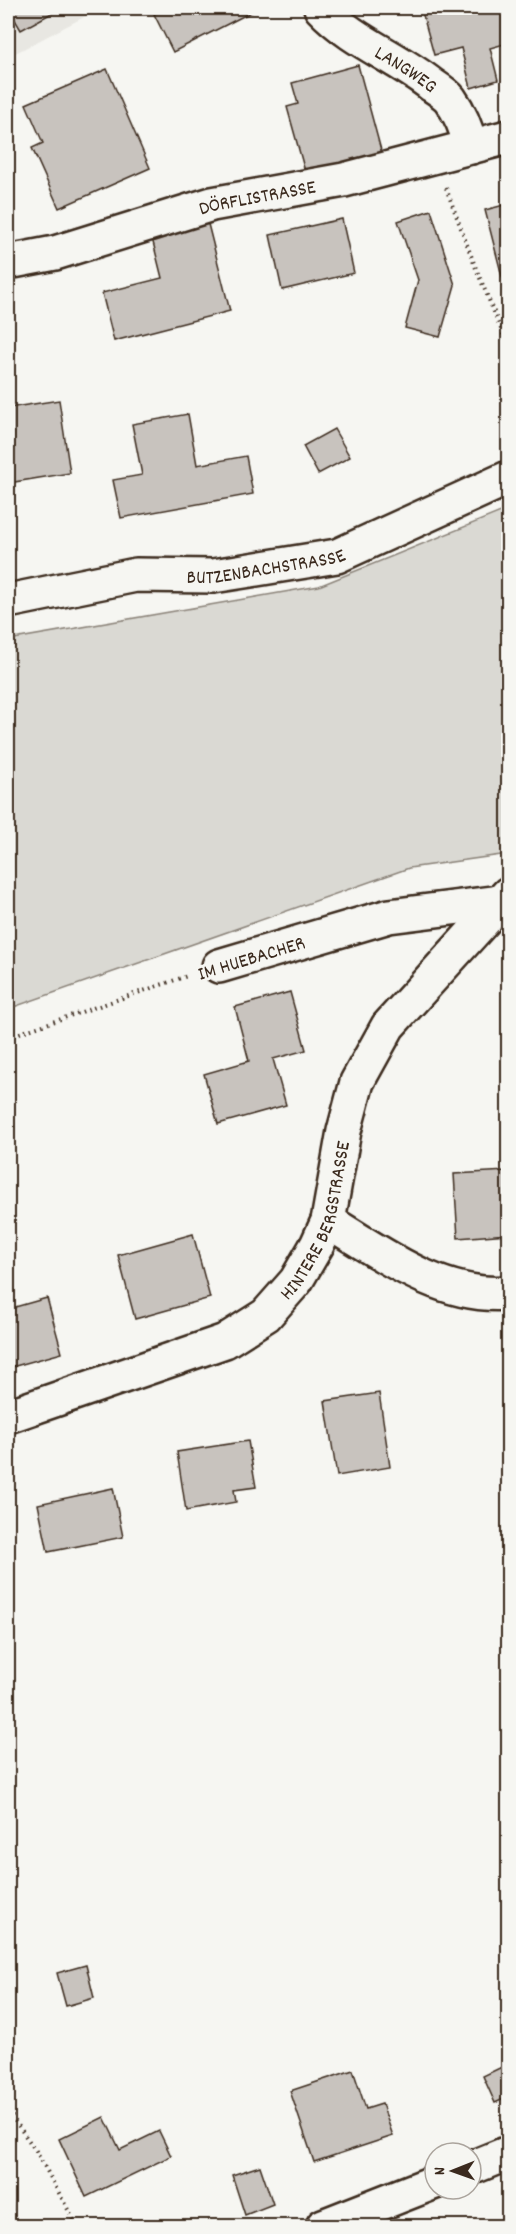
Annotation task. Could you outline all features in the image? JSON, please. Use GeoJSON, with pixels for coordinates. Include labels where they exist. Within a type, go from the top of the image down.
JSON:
{"type":"FeatureCollection","features":[{"type":"Feature","properties":{"kind":"street","name":"LANGWEG"},"geometry":{"type":"LineString","coordinates":[[321,8],[361,41],[417,73],[450,98],[467,132],[471,147]]}},
{"type":"Feature","properties":{"kind":"street","name":"DÖRFLISTRASSE"},"geometry":{"type":"LineString","coordinates":[[8,262],[55,253],[212,204],[344,180],[508,138]]}},
{"type":"Feature","properties":{"kind":"street","name":"BUTZENBACHSTRASSE"},"geometry":{"type":"LineString","coordinates":[[8,601],[136,575],[213,576],[337,556],[508,478]]}},
{"type":"Feature","properties":{"kind":"street","name":"IM HUEBACHER"},"geometry":{"type":"LineString","coordinates":[[219,966],[389,916],[504,898]]}},
{"type":"Feature","properties":{"kind":"street","name":"HINTERE BERGSTRASSE"},"geometry":{"type":"LineString","coordinates":[[8,1416],[225,1341],[266,1316],[296,1281],[328,1221],[344,1131],[357,1082],[388,1026],[504,898]]}},
{"type":"Feature","properties":{"kind":"street"},"geometry":{"type":"LineString","coordinates":[[328,1221],[415,1273],[454,1288],[496,1294],[508,1293]]}},
{"type":"Feature","properties":{"kind":"street"},"geometry":{"type":"LineString","coordinates":[[483,2163],[508,2153]]}},
{"type":"Feature","properties":{"kind":"street"},"geometry":{"type":"LineString","coordinates":[[323,2226],[423,2187]]}},
{"type":"Feature","properties":{"kind":"path"},"geometry":{"type":"LineString","coordinates":[[435,156],[474,266],[508,346]]}},
{"type":"Feature","properties":{"kind":"path","name":"IM HUEBACHER"},"geometry":{"type":"LineString","coordinates":[[8,1037],[219,966]]}},
{"type":"Feature","properties":{"kind":"path"},"geometry":{"type":"LineString","coordinates":[[8,2111],[36,2151],[77,2226]]}},
{"type":"Feature","properties":{"kind":"shaded area"},"geometry":{"type":"Polygon","coordinates":[[[8,8],[101,8],[8,57],[8,8]]]}},
{"type":"Feature","properties":{"kind":"shaded area"},"geometry":{"type":"Polygon","coordinates":[[[508,509],[508,847],[501,855],[409,868],[8,1009],[8,640],[319,586],[508,509]]]}},
{"type":"Feature","properties":{"kind":"building"},"geometry":{"type":"Polygon","coordinates":[[[8,8],[61,8],[21,30],[8,8]]]}},
{"type":"Feature","properties":{"kind":"building"},"geometry":{"type":"Polygon","coordinates":[[[166,8],[259,8],[173,52],[154,14],[166,8]]]}},
{"type":"Feature","properties":{"kind":"building"},"geometry":{"type":"Polygon","coordinates":[[[421,8],[506,8],[508,43],[490,48],[498,80],[471,88],[461,48],[434,55],[421,8]]]}},
{"type":"Feature","properties":{"kind":"building"},"geometry":{"type":"Polygon","coordinates":[[[358,65],[382,154],[306,175],[287,107],[298,104],[292,83],[358,65]]]}},
{"type":"Feature","properties":{"kind":"building"},"geometry":{"type":"Polygon","coordinates":[[[107,69],[150,168],[59,208],[32,148],[43,143],[26,104],[107,69]]]}},
{"type":"Feature","properties":{"kind":"building"},"geometry":{"type":"Polygon","coordinates":[[[508,204],[508,292],[506,292],[485,210],[508,204]]]}},
{"type":"Feature","properties":{"kind":"building"},"geometry":{"type":"Polygon","coordinates":[[[431,210],[455,285],[440,337],[405,328],[418,280],[398,221],[431,210]]]}},
{"type":"Feature","properties":{"kind":"building"},"geometry":{"type":"Polygon","coordinates":[[[342,219],[354,273],[282,290],[270,235],[342,219]]]}},
{"type":"Feature","properties":{"kind":"building"},"geometry":{"type":"Polygon","coordinates":[[[207,220],[230,311],[114,341],[102,293],[162,278],[151,234],[207,220]]]}},
{"type":"Feature","properties":{"kind":"building"},"geometry":{"type":"Polygon","coordinates":[[[59,400],[70,473],[8,483],[8,408],[59,400]]]}},
{"type":"Feature","properties":{"kind":"building"},"geometry":{"type":"Polygon","coordinates":[[[188,414],[197,465],[246,456],[253,494],[121,518],[113,480],[142,475],[132,424],[188,414]]]}},
{"type":"Feature","properties":{"kind":"building"},"geometry":{"type":"Polygon","coordinates":[[[334,429],[350,457],[318,474],[303,446],[334,429]]]}},
{"type":"Feature","properties":{"kind":"building"},"geometry":{"type":"Polygon","coordinates":[[[290,992],[306,1050],[273,1059],[286,1105],[218,1124],[204,1074],[249,1061],[235,1007],[290,992]]]}},
{"type":"Feature","properties":{"kind":"building"},"geometry":{"type":"Polygon","coordinates":[[[507,1171],[508,1234],[458,1238],[454,1174],[507,1171]]]}},
{"type":"Feature","properties":{"kind":"building"},"geometry":{"type":"Polygon","coordinates":[[[193,1234],[210,1298],[135,1319],[118,1255],[193,1234]]]}},
{"type":"Feature","properties":{"kind":"building"},"geometry":{"type":"Polygon","coordinates":[[[47,1298],[62,1353],[8,1368],[8,1309],[47,1298]]]}},
{"type":"Feature","properties":{"kind":"building"},"geometry":{"type":"Polygon","coordinates":[[[379,1393],[390,1467],[337,1476],[325,1401],[379,1393]]]}},
{"type":"Feature","properties":{"kind":"building"},"geometry":{"type":"Polygon","coordinates":[[[248,1441],[256,1487],[234,1490],[236,1502],[186,1511],[177,1452],[248,1441]]]}},
{"type":"Feature","properties":{"kind":"building"},"geometry":{"type":"Polygon","coordinates":[[[113,1488],[123,1537],[48,1552],[38,1504],[113,1488]]]}},
{"type":"Feature","properties":{"kind":"building"},"geometry":{"type":"Polygon","coordinates":[[[86,1965],[94,1998],[66,2006],[57,1973],[86,1965]]]}},
{"type":"Feature","properties":{"kind":"building"},"geometry":{"type":"Polygon","coordinates":[[[508,2064],[508,2097],[495,2103],[483,2076],[508,2064]]]}},
{"type":"Feature","properties":{"kind":"building"},"geometry":{"type":"Polygon","coordinates":[[[353,2070],[366,2109],[382,2104],[393,2136],[314,2162],[290,2091],[353,2070]]]}},
{"type":"Feature","properties":{"kind":"building"},"geometry":{"type":"Polygon","coordinates":[[[104,2117],[120,2150],[159,2131],[171,2156],[86,2197],[59,2139],[104,2117]]]}},
{"type":"Feature","properties":{"kind":"building"},"geometry":{"type":"Polygon","coordinates":[[[260,2166],[273,2204],[245,2215],[232,2175],[260,2166]]]}},
{"type":"Feature","properties":{"kind":"building"},"geometry":{"type":"Polygon","coordinates":[[[8,2196],[11,2196],[13,2226],[8,2226],[8,2196]]]}}]}
